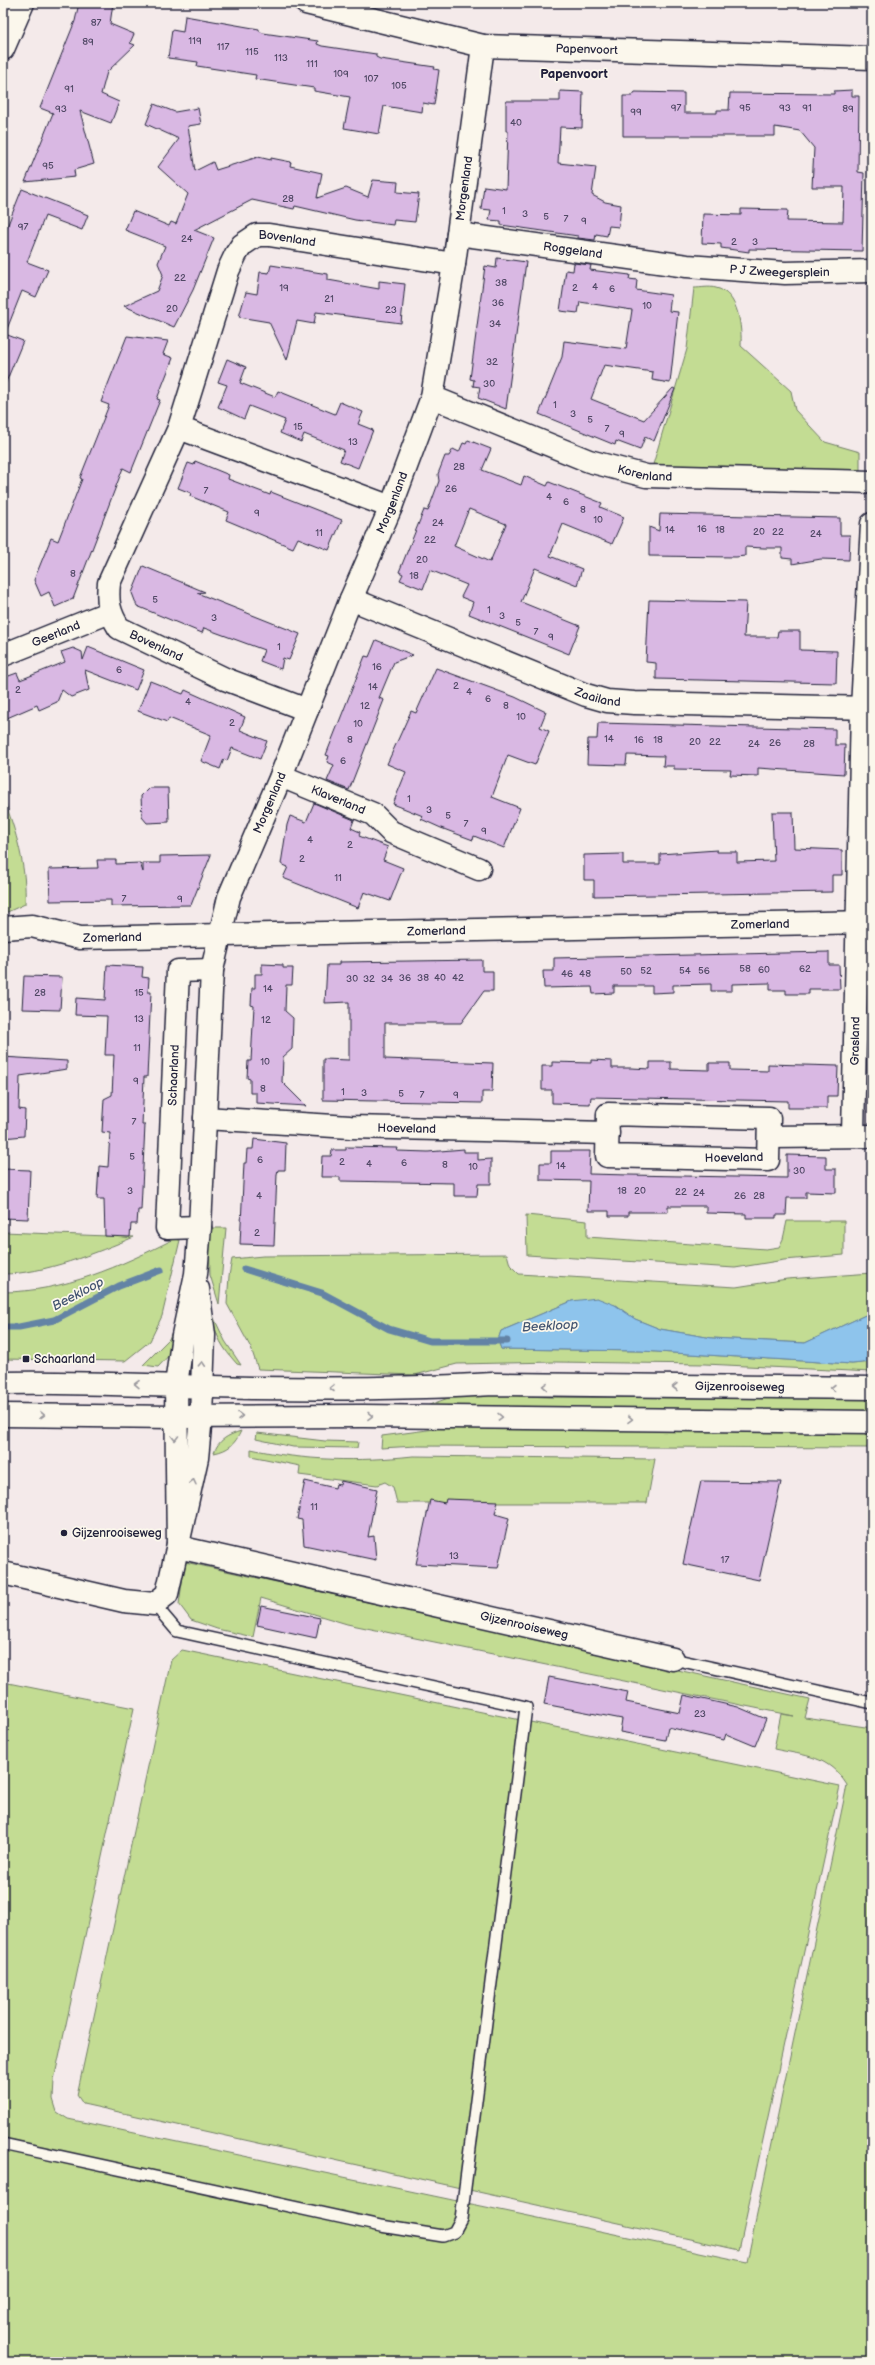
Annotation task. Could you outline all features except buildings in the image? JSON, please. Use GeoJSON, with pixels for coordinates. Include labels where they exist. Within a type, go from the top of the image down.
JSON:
{"type":"FeatureCollection","features":[{"type":"Feature","properties":{"kind":"street"},"geometry":{"type":"LineString","coordinates":[[3,49],[8,26],[23,3]]}},
{"type":"Feature","properties":{"kind":"street","name":"Papenvoort"},"geometry":{"type":"LineString","coordinates":[[306,3],[483,46],[872,58]]}},
{"type":"Feature","properties":{"kind":"street","name":"Morgenland"},"geometry":{"type":"LineString","coordinates":[[218,936],[229,897],[281,776],[351,599],[391,507],[432,397],[454,264],[483,46]]}},
{"type":"Feature","properties":{"kind":"street","name":"Roggeland"},"geometry":{"type":"LineString","coordinates":[[458,234],[687,266]]}},
{"type":"Feature","properties":{"kind":"street","name":"Bovenland"},"geometry":{"type":"LineString","coordinates":[[307,710],[225,679],[119,628],[110,612],[107,598],[109,583],[179,428],[228,271],[242,245],[257,236],[269,235],[454,264]]}},
{"type":"Feature","properties":{"kind":"street","name":"P J Zweegersplein"},"geometry":{"type":"LineString","coordinates":[[687,266],[785,273],[872,271]]}},
{"type":"Feature","properties":{"kind":"street","name":"Korenland"},"geometry":{"type":"LineString","coordinates":[[432,397],[589,461],[646,476],[872,482]]}},
{"type":"Feature","properties":{"kind":"street"},"geometry":{"type":"LineString","coordinates":[[179,428],[391,507]]}},
{"type":"Feature","properties":{"kind":"street","name":"Grasland"},"geometry":{"type":"LineString","coordinates":[[863,1135],[867,708],[872,524]]}},
{"type":"Feature","properties":{"kind":"street","name":"Zaailand"},"geometry":{"type":"LineString","coordinates":[[351,599],[586,696],[607,701],[634,703],[867,708]]}},
{"type":"Feature","properties":{"kind":"street","name":"Geerland"},"geometry":{"type":"LineString","coordinates":[[3,655],[110,612]]}},
{"type":"Feature","properties":{"kind":"street","name":"Klaverland"},"geometry":{"type":"LineString","coordinates":[[281,776],[373,814],[391,832],[479,870]]}},
{"type":"Feature","properties":{"kind":"street","name":"Zomerland"},"geometry":{"type":"LineString","coordinates":[[3,928],[32,926],[80,938],[865,922]]}},
{"type":"Feature","properties":{"kind":"street"},"geometry":{"type":"LineString","coordinates":[[178,1548],[175,1417],[176,1385],[183,1335],[196,1274],[200,1227],[212,970],[218,936]]}},
{"type":"Feature","properties":{"kind":"street","name":"Schaarland"},"geometry":{"type":"LineString","coordinates":[[200,1227],[167,1228],[178,971],[212,970]]}},
{"type":"Feature","properties":{"kind":"street","name":"Hoeveland"},"geometry":{"type":"LineString","coordinates":[[608,1114],[769,1118],[768,1160],[607,1156],[608,1133],[608,1114]]}},
{"type":"Feature","properties":{"kind":"street","name":"Hoeveland"},"geometry":{"type":"LineString","coordinates":[[205,1118],[350,1127],[608,1133]]}},
{"type":"Feature","properties":{"kind":"street","name":"Hoeveland"},"geometry":{"type":"LineString","coordinates":[[769,1136],[863,1135]]}},
{"type":"Feature","properties":{"kind":"street"},"geometry":{"type":"LineString","coordinates":[[3,1573],[124,1601],[154,1604],[167,1594],[195,1473],[201,1417],[204,1335],[196,1274]]}},
{"type":"Feature","properties":{"kind":"street","name":"Gijzenrooiseweg"},"geometry":{"type":"LineString","coordinates":[[3,1383],[201,1386],[387,1387],[493,1384],[872,1388]]}},
{"type":"Feature","properties":{"kind":"street"},"geometry":{"type":"LineString","coordinates":[[3,1415],[175,1417],[363,1416],[872,1422]]}},
{"type":"Feature","properties":{"kind":"street","name":"Gijzenrooiseweg"},"geometry":{"type":"LineString","coordinates":[[178,1548],[673,1659]]}},
{"type":"Feature","properties":{"kind":"lane"},"geometry":{"type":"LineString","coordinates":[[3,2144],[381,2226],[443,2236],[454,2232],[461,2219],[526,1707],[177,1632],[154,1604]]}},
{"type":"Feature","properties":{"kind":"lane","name":"Gijzenrooiseweg"},"geometry":{"type":"LineString","coordinates":[[673,1659],[872,1703]]}},
{"type":"Feature","properties":{"kind":"green space"},"geometry":{"type":"Polygon","coordinates":[[[694,288],[716,288],[724,291],[730,297],[738,312],[741,330],[741,346],[791,391],[795,410],[825,442],[860,452],[860,470],[652,468],[687,349],[694,288]]]}},
{"type":"Feature","properties":{"kind":"green space"},"geometry":{"type":"Polygon","coordinates":[[[3,797],[20,850],[24,877],[25,904],[3,914],[3,797]]]}},
{"type":"Feature","properties":{"kind":"green space"},"geometry":{"type":"Polygon","coordinates":[[[526,1215],[587,1221],[587,1237],[766,1249],[779,1247],[783,1239],[787,1221],[844,1221],[844,1255],[784,1260],[735,1268],[527,1255],[526,1215]]]}},
{"type":"Feature","properties":{"kind":"green space"},"geometry":{"type":"Polygon","coordinates":[[[209,1228],[226,1228],[219,1304],[210,1275],[209,1228]]]}},
{"type":"Feature","properties":{"kind":"green space"},"geometry":{"type":"Polygon","coordinates":[[[3,1232],[134,1237],[70,1262],[19,1273],[3,1274],[3,1232]]]}},
{"type":"Feature","properties":{"kind":"green space"},"geometry":{"type":"Polygon","coordinates":[[[174,1239],[180,1240],[162,1316],[150,1341],[125,1361],[3,1359],[3,1292],[48,1288],[91,1276],[133,1259],[174,1239]]]}},
{"type":"Feature","properties":{"kind":"green space"},"geometry":{"type":"Polygon","coordinates":[[[507,1254],[510,1265],[519,1274],[736,1287],[787,1279],[872,1273],[872,1312],[805,1343],[712,1338],[660,1329],[635,1319],[615,1305],[572,1301],[501,1331],[498,1340],[501,1349],[641,1351],[852,1364],[872,1362],[872,1372],[705,1364],[555,1362],[457,1364],[415,1375],[258,1369],[251,1348],[227,1304],[232,1259],[263,1256],[507,1254]]]}},
{"type":"Feature","properties":{"kind":"green space"},"geometry":{"type":"Polygon","coordinates":[[[179,1314],[173,1351],[158,1367],[143,1365],[169,1339],[179,1314]]]}},
{"type":"Feature","properties":{"kind":"green space"},"geometry":{"type":"Polygon","coordinates":[[[212,1314],[225,1341],[241,1365],[237,1364],[220,1342],[215,1330],[212,1314]]]}},
{"type":"Feature","properties":{"kind":"green space"},"geometry":{"type":"Polygon","coordinates":[[[462,1393],[548,1397],[872,1399],[872,1414],[421,1408],[462,1393]]]}},
{"type":"Feature","properties":{"kind":"green space"},"geometry":{"type":"Polygon","coordinates":[[[450,1427],[872,1429],[872,1448],[416,1446],[381,1448],[382,1436],[450,1427]]]}},
{"type":"Feature","properties":{"kind":"green space"},"geometry":{"type":"Polygon","coordinates":[[[241,1431],[231,1446],[214,1453],[221,1441],[232,1434],[241,1431]]]}},
{"type":"Feature","properties":{"kind":"green space"},"geometry":{"type":"Polygon","coordinates":[[[257,1433],[325,1441],[358,1442],[357,1448],[293,1447],[256,1439],[257,1433]]]}},
{"type":"Feature","properties":{"kind":"green space"},"geometry":{"type":"Polygon","coordinates":[[[251,1449],[292,1456],[352,1460],[413,1456],[655,1459],[647,1503],[397,1503],[393,1487],[385,1482],[377,1485],[299,1475],[300,1466],[251,1456],[251,1449]]]}},
{"type":"Feature","properties":{"kind":"green space"},"geometry":{"type":"Polygon","coordinates":[[[185,1562],[810,1699],[805,1718],[872,1728],[872,2362],[3,2362],[3,1682],[134,1708],[54,2080],[53,2099],[57,2112],[68,2119],[747,2262],[847,1785],[840,1775],[824,1762],[815,1758],[774,1749],[781,1714],[794,1716],[347,1624],[261,1598],[253,1637],[217,1629],[191,1620],[179,1604],[185,1562]]]}},
{"type":"Feature","properties":{"kind":"green space"},"geometry":{"type":"Polygon","coordinates":[[[182,1650],[840,1786],[739,2250],[83,2104],[77,2095],[171,1660],[182,1650]]]}},
{"type":"Feature","properties":{"kind":"water"},"geometry":{"type":"Polygon","coordinates":[[[597,1298],[615,1305],[635,1319],[660,1329],[712,1338],[805,1343],[872,1312],[872,1362],[852,1364],[641,1351],[501,1349],[498,1340],[501,1331],[572,1301],[597,1298]]]}},
{"type":"Feature","properties":{"kind":"waterway","name":"Beekloop"},"geometry":{"type":"LineString","coordinates":[[244,1269],[322,1293],[389,1329],[430,1341],[507,1341]]}},
{"type":"Feature","properties":{"kind":"waterway","name":"Beekloop"},"geometry":{"type":"LineString","coordinates":[[3,1327],[19,1327],[54,1320],[119,1286],[161,1270]]}},
{"type":"Feature","properties":{"kind":"place","name":"Schaarland"},"geometry":{"type":"Point","coordinates":[26,1359]}},
{"type":"Feature","properties":{"kind":"place","name":"Gijzenrooiseweg"},"geometry":{"type":"Point","coordinates":[64,1533]}},
{"type":"Feature","properties":{"kind":"district","name":"Papenvoort"},"geometry":{"type":"Point","coordinates":[574,74]}}]}
